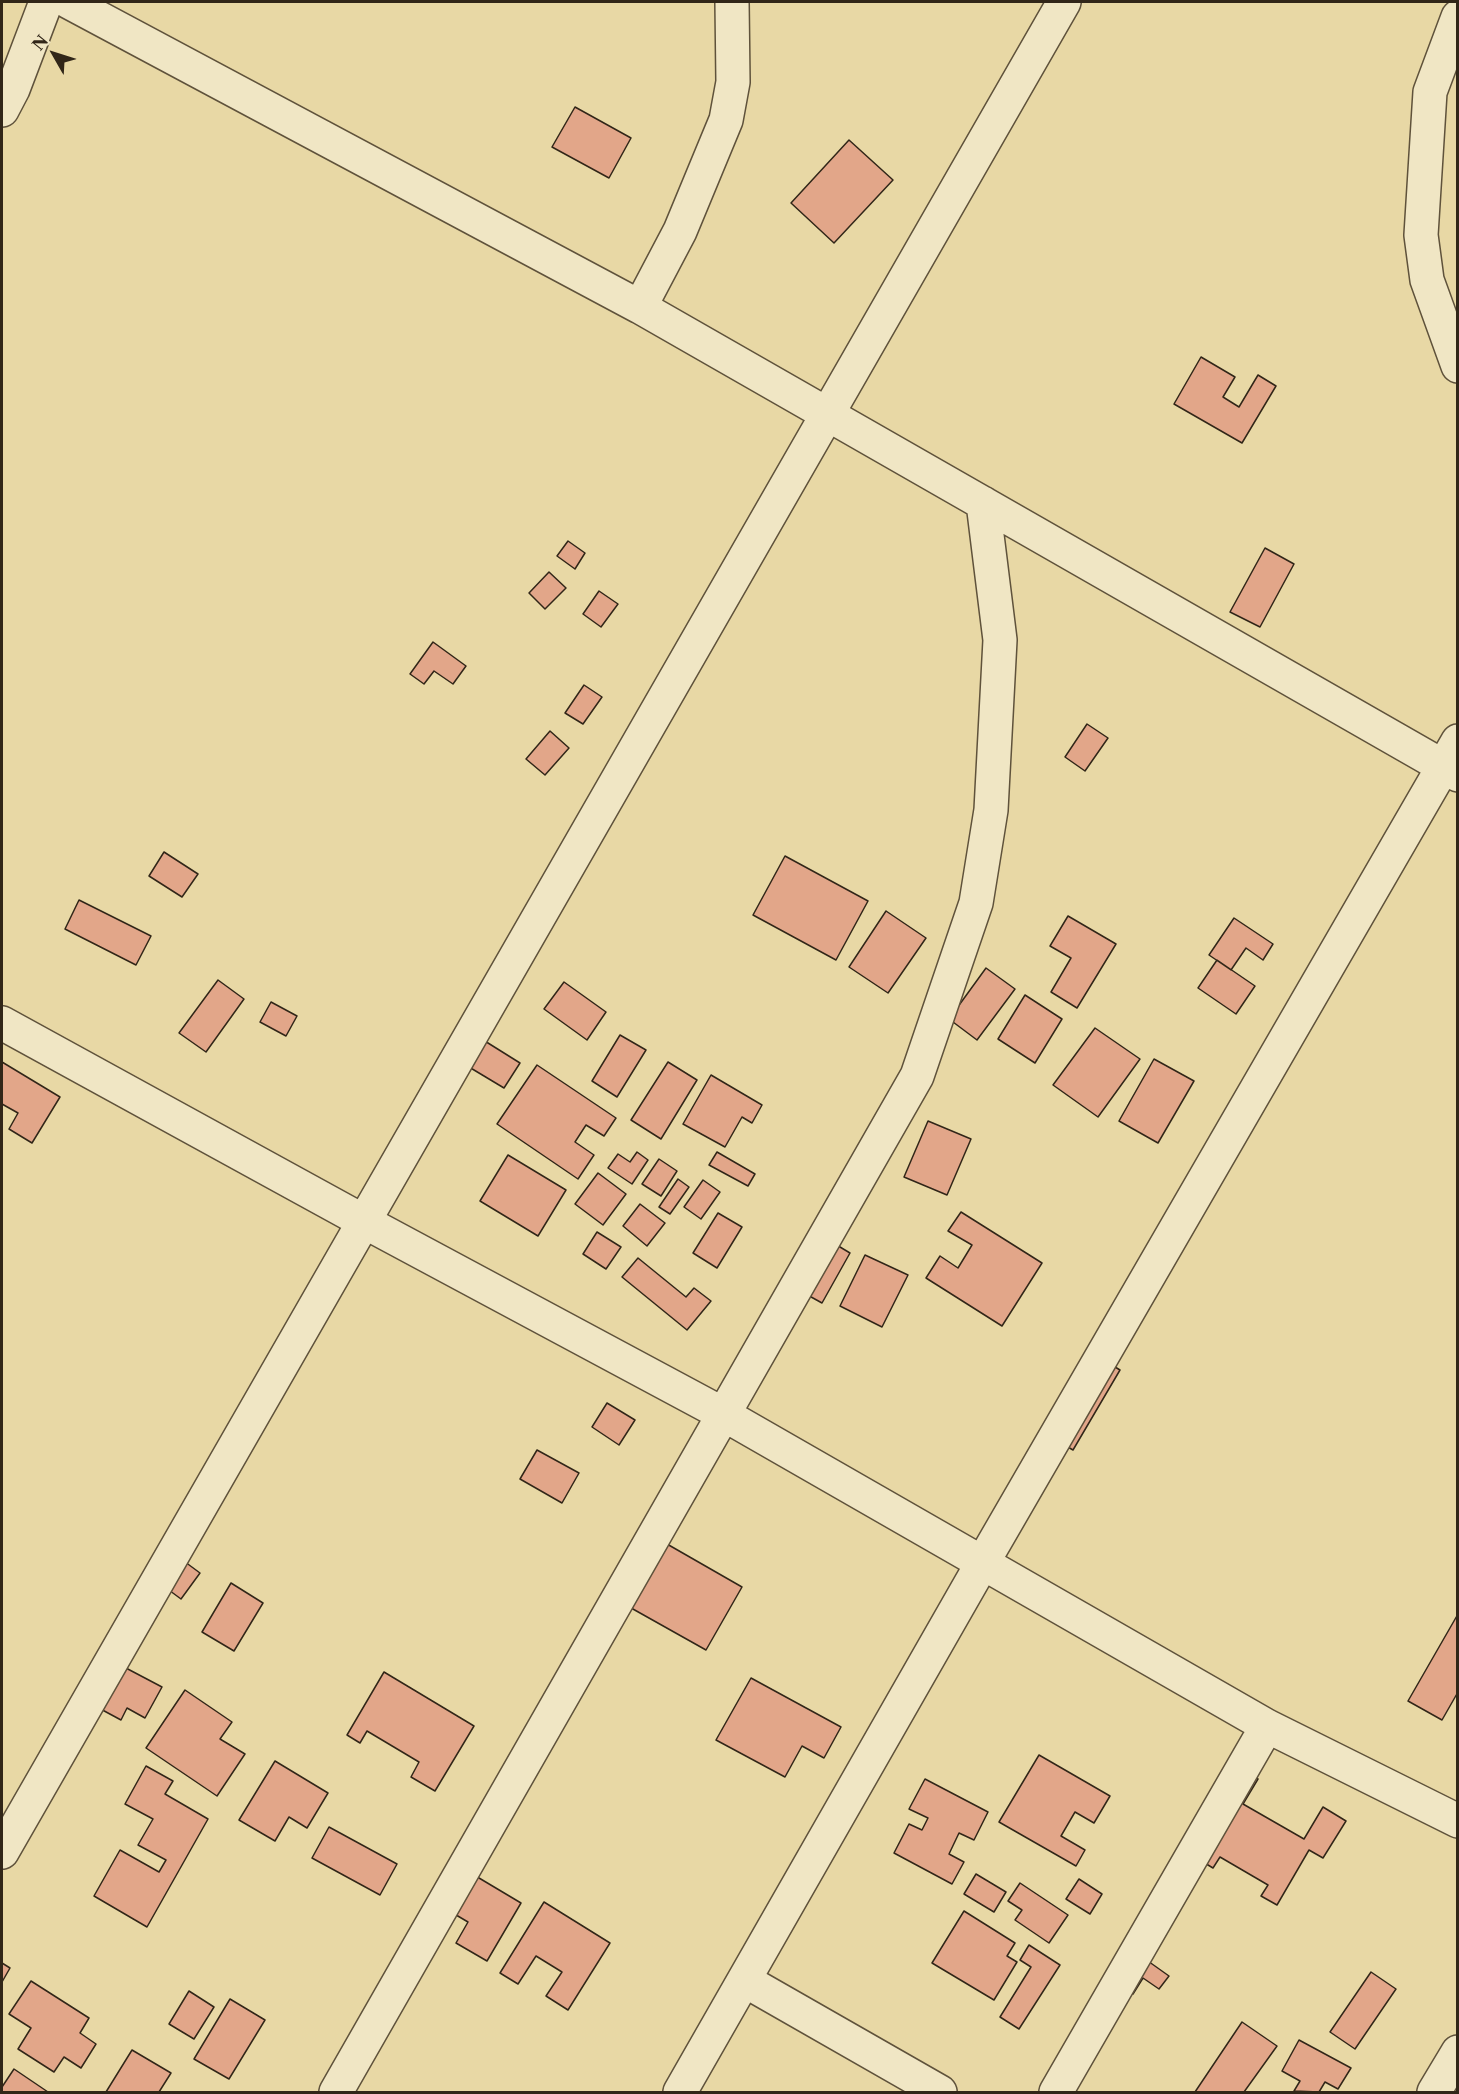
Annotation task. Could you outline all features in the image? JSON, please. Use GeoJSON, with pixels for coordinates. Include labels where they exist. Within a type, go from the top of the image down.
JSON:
{"type":"FeatureCollection","features":[{"type":"Feature","properties":{"kind":"street"},"geometry":{"type":"LineString","coordinates":[[2,110],[13,89],[46,2]]}},
{"type":"Feature","properties":{"kind":"street"},"geometry":{"type":"LineString","coordinates":[[69,2],[640,307],[983,503],[1453,761],[983,1562],[680,2092]]}},
{"type":"Feature","properties":{"kind":"street"},"geometry":{"type":"LineString","coordinates":[[640,307],[680,231],[726,120],[733,82],[732,2]]}},
{"type":"Feature","properties":{"kind":"street"},"geometry":{"type":"LineString","coordinates":[[2,1852],[1064,2]]}},
{"type":"Feature","properties":{"kind":"street"},"geometry":{"type":"LineString","coordinates":[[1458,17],[1430,92],[1421,235],[1427,280],[1458,366]]}},
{"type":"Feature","properties":{"kind":"street"},"geometry":{"type":"LineString","coordinates":[[336,2092],[917,1076],[976,903],[991,810],[1000,640],[983,503]]}},
{"type":"Feature","properties":{"kind":"street"},"geometry":{"type":"LineString","coordinates":[[2,1023],[363,1221],[723,1414],[1267,1726],[1458,1821]]}},
{"type":"Feature","properties":{"kind":"street"},"geometry":{"type":"LineString","coordinates":[[1056,2092],[1267,1726]]}},
{"type":"Feature","properties":{"kind":"street"},"geometry":{"type":"LineString","coordinates":[[744,1980],[940,2092]]}},
{"type":"Feature","properties":{"kind":"street"},"geometry":{"type":"LineString","coordinates":[[1434,2092],[1458,2052]]}},
{"type":"Feature","properties":{"kind":"building"},"geometry":{"type":"Polygon","coordinates":[[[575,107],[631,138],[609,178],[552,147],[575,107]]]}},
{"type":"Feature","properties":{"kind":"building"},"geometry":{"type":"Polygon","coordinates":[[[849,140],[893,180],[834,243],[791,203],[849,140]]]}},
{"type":"Feature","properties":{"kind":"building"},"geometry":{"type":"Polygon","coordinates":[[[1201,357],[1235,377],[1223,397],[1239,407],[1258,375],[1276,386],[1242,443],[1174,404],[1201,357]]]}},
{"type":"Feature","properties":{"kind":"building"},"geometry":{"type":"Polygon","coordinates":[[[568,541],[585,553],[575,569],[557,556],[568,541]]]}},
{"type":"Feature","properties":{"kind":"building"},"geometry":{"type":"Polygon","coordinates":[[[1265,548],[1294,564],[1260,627],[1230,612],[1265,548]]]}},
{"type":"Feature","properties":{"kind":"building"},"geometry":{"type":"Polygon","coordinates":[[[549,572],[566,588],[545,609],[529,593],[549,572]]]}},
{"type":"Feature","properties":{"kind":"building"},"geometry":{"type":"Polygon","coordinates":[[[599,591],[618,604],[601,627],[583,614],[599,591]]]}},
{"type":"Feature","properties":{"kind":"building"},"geometry":{"type":"Polygon","coordinates":[[[433,642],[466,666],[453,684],[434,671],[424,684],[410,674],[433,642]]]}},
{"type":"Feature","properties":{"kind":"building"},"geometry":{"type":"Polygon","coordinates":[[[584,685],[602,697],[583,724],[565,713],[584,685]]]}},
{"type":"Feature","properties":{"kind":"building"},"geometry":{"type":"Polygon","coordinates":[[[1087,724],[1108,738],[1085,771],[1065,757],[1087,724]]]}},
{"type":"Feature","properties":{"kind":"building"},"geometry":{"type":"Polygon","coordinates":[[[550,731],[569,748],[545,775],[526,759],[550,731]]]}},
{"type":"Feature","properties":{"kind":"building"},"geometry":{"type":"Polygon","coordinates":[[[164,852],[198,874],[182,897],[149,876],[164,852]]]}},
{"type":"Feature","properties":{"kind":"building"},"geometry":{"type":"Polygon","coordinates":[[[785,856],[868,901],[836,960],[753,915],[785,856]]]}},
{"type":"Feature","properties":{"kind":"building"},"geometry":{"type":"Polygon","coordinates":[[[79,900],[151,936],[136,965],[65,929],[79,900]]]}},
{"type":"Feature","properties":{"kind":"building"},"geometry":{"type":"Polygon","coordinates":[[[886,911],[926,938],[888,993],[849,967],[886,911]]]}},
{"type":"Feature","properties":{"kind":"building"},"geometry":{"type":"Polygon","coordinates":[[[1068,916],[1116,944],[1077,1008],[1051,992],[1071,958],[1050,946],[1068,916]]]}},
{"type":"Feature","properties":{"kind":"building"},"geometry":{"type":"Polygon","coordinates":[[[1234,918],[1273,944],[1263,960],[1246,948],[1231,970],[1209,955],[1234,918]]]}},
{"type":"Feature","properties":{"kind":"building"},"geometry":{"type":"Polygon","coordinates":[[[1217,960],[1255,986],[1236,1014],[1198,988],[1217,960]]]}},
{"type":"Feature","properties":{"kind":"building"},"geometry":{"type":"Polygon","coordinates":[[[986,968],[1015,989],[977,1040],[949,1019],[986,968]]]}},
{"type":"Feature","properties":{"kind":"building"},"geometry":{"type":"Polygon","coordinates":[[[218,980],[244,999],[206,1052],[179,1033],[218,980]]]}},
{"type":"Feature","properties":{"kind":"building"},"geometry":{"type":"Polygon","coordinates":[[[564,982],[606,1012],[587,1040],[544,1009],[564,982]]]}},
{"type":"Feature","properties":{"kind":"building"},"geometry":{"type":"Polygon","coordinates":[[[1025,995],[1062,1019],[1035,1063],[998,1039],[1025,995]]]}},
{"type":"Feature","properties":{"kind":"building"},"geometry":{"type":"Polygon","coordinates":[[[271,1002],[297,1016],[286,1036],[260,1022],[271,1002]]]}},
{"type":"Feature","properties":{"kind":"building"},"geometry":{"type":"Polygon","coordinates":[[[1095,1028],[1140,1059],[1098,1117],[1053,1085],[1095,1028]]]}},
{"type":"Feature","properties":{"kind":"building"},"geometry":{"type":"Polygon","coordinates":[[[620,1035],[646,1050],[617,1097],[592,1081],[620,1035]]]}},
{"type":"Feature","properties":{"kind":"building"},"geometry":{"type":"Polygon","coordinates":[[[480,1038],[520,1063],[504,1088],[464,1064],[480,1038]]]}},
{"type":"Feature","properties":{"kind":"building"},"geometry":{"type":"Polygon","coordinates":[[[1154,1059],[1194,1081],[1158,1143],[1119,1121],[1154,1059]]]}},
{"type":"Feature","properties":{"kind":"building"},"geometry":{"type":"Polygon","coordinates":[[[2,1062],[60,1097],[32,1143],[9,1129],[18,1113],[2,1104],[2,1062]]]}},
{"type":"Feature","properties":{"kind":"building"},"geometry":{"type":"Polygon","coordinates":[[[668,1062],[697,1080],[661,1139],[631,1120],[668,1062]]]}},
{"type":"Feature","properties":{"kind":"building"},"geometry":{"type":"Polygon","coordinates":[[[537,1065],[616,1118],[604,1136],[586,1125],[575,1142],[594,1155],[578,1179],[497,1124],[537,1065]]]}},
{"type":"Feature","properties":{"kind":"building"},"geometry":{"type":"Polygon","coordinates":[[[711,1075],[762,1105],[752,1123],[742,1117],[725,1147],[683,1124],[711,1075]]]}},
{"type":"Feature","properties":{"kind":"building"},"geometry":{"type":"Polygon","coordinates":[[[928,1121],[971,1139],[947,1195],[904,1177],[928,1121]]]}},
{"type":"Feature","properties":{"kind":"building"},"geometry":{"type":"Polygon","coordinates":[[[637,1152],[648,1160],[632,1184],[608,1168],[618,1154],[630,1162],[637,1152]]]}},
{"type":"Feature","properties":{"kind":"building"},"geometry":{"type":"Polygon","coordinates":[[[717,1152],[755,1174],[748,1186],[709,1165],[717,1152]]]}},
{"type":"Feature","properties":{"kind":"building"},"geometry":{"type":"Polygon","coordinates":[[[508,1155],[566,1190],[538,1236],[480,1201],[508,1155]]]}},
{"type":"Feature","properties":{"kind":"building"},"geometry":{"type":"Polygon","coordinates":[[[659,1159],[677,1171],[661,1196],[642,1184],[659,1159]]]}},
{"type":"Feature","properties":{"kind":"building"},"geometry":{"type":"Polygon","coordinates":[[[598,1173],[626,1194],[603,1225],[575,1204],[598,1173]]]}},
{"type":"Feature","properties":{"kind":"building"},"geometry":{"type":"Polygon","coordinates":[[[678,1179],[689,1187],[670,1214],[659,1207],[678,1179]]]}},
{"type":"Feature","properties":{"kind":"building"},"geometry":{"type":"Polygon","coordinates":[[[703,1180],[720,1192],[701,1219],[684,1207],[703,1180]]]}},
{"type":"Feature","properties":{"kind":"building"},"geometry":{"type":"Polygon","coordinates":[[[640,1204],[665,1223],[647,1246],[623,1226],[640,1204]]]}},
{"type":"Feature","properties":{"kind":"building"},"geometry":{"type":"Polygon","coordinates":[[[961,1212],[1042,1263],[1002,1326],[926,1278],[940,1256],[958,1268],[972,1245],[948,1231],[961,1212]]]}},
{"type":"Feature","properties":{"kind":"building"},"geometry":{"type":"Polygon","coordinates":[[[718,1213],[742,1227],[717,1268],[693,1253],[718,1213]]]}},
{"type":"Feature","properties":{"kind":"building"},"geometry":{"type":"Polygon","coordinates":[[[597,1232],[621,1247],[606,1269],[583,1254],[597,1232]]]}},
{"type":"Feature","properties":{"kind":"building"},"geometry":{"type":"Polygon","coordinates":[[[830,1241],[850,1253],[822,1303],[784,1282],[830,1241]]]}},
{"type":"Feature","properties":{"kind":"building"},"geometry":{"type":"Polygon","coordinates":[[[865,1255],[908,1275],[882,1327],[840,1306],[865,1255]]]}},
{"type":"Feature","properties":{"kind":"building"},"geometry":{"type":"Polygon","coordinates":[[[638,1258],[686,1297],[694,1288],[711,1301],[687,1330],[622,1277],[638,1258]]]}},
{"type":"Feature","properties":{"kind":"building"},"geometry":{"type":"Polygon","coordinates":[[[1087,1350],[1120,1370],[1073,1450],[1040,1431],[1087,1350]]]}},
{"type":"Feature","properties":{"kind":"building"},"geometry":{"type":"Polygon","coordinates":[[[607,1403],[635,1420],[619,1445],[592,1427],[607,1403]]]}},
{"type":"Feature","properties":{"kind":"building"},"geometry":{"type":"Polygon","coordinates":[[[537,1450],[579,1473],[562,1503],[520,1479],[537,1450]]]}},
{"type":"Feature","properties":{"kind":"building"},"geometry":{"type":"Polygon","coordinates":[[[660,1540],[742,1587],[706,1650],[624,1604],[660,1540]]]}},
{"type":"Feature","properties":{"kind":"building"},"geometry":{"type":"Polygon","coordinates":[[[177,1556],[200,1573],[181,1599],[158,1582],[177,1556]]]}},
{"type":"Feature","properties":{"kind":"building"},"geometry":{"type":"Polygon","coordinates":[[[231,1583],[263,1603],[234,1651],[202,1632],[231,1583]]]}},
{"type":"Feature","properties":{"kind":"building"},"geometry":{"type":"Polygon","coordinates":[[[1458,1614],[1458,1692],[1442,1720],[1408,1701],[1458,1614]]]}},
{"type":"Feature","properties":{"kind":"building"},"geometry":{"type":"Polygon","coordinates":[[[105,1657],[162,1687],[145,1718],[127,1708],[121,1720],[82,1699],[105,1657]]]}},
{"type":"Feature","properties":{"kind":"building"},"geometry":{"type":"Polygon","coordinates":[[[384,1672],[474,1726],[435,1791],[411,1777],[419,1762],[367,1731],[360,1743],[347,1735],[384,1672]]]}},
{"type":"Feature","properties":{"kind":"building"},"geometry":{"type":"Polygon","coordinates":[[[751,1678],[841,1727],[824,1758],[802,1746],[785,1777],[716,1740],[751,1678]]]}},
{"type":"Feature","properties":{"kind":"building"},"geometry":{"type":"Polygon","coordinates":[[[185,1690],[232,1722],[220,1739],[245,1754],[217,1796],[146,1748],[185,1690]]]}},
{"type":"Feature","properties":{"kind":"building"},"geometry":{"type":"Polygon","coordinates":[[[1039,1755],[1110,1796],[1094,1823],[1075,1812],[1061,1836],[1085,1850],[1076,1866],[999,1822],[1039,1755]]]}},
{"type":"Feature","properties":{"kind":"building"},"geometry":{"type":"Polygon","coordinates":[[[275,1761],[328,1793],[307,1828],[289,1817],[275,1841],[239,1820],[275,1761]]]}},
{"type":"Feature","properties":{"kind":"building"},"geometry":{"type":"Polygon","coordinates":[[[1229,1762],[1258,1779],[1243,1804],[1304,1839],[1323,1807],[1346,1821],[1323,1858],[1309,1850],[1277,1905],[1261,1896],[1268,1885],[1220,1857],[1213,1868],[1193,1856],[1229,1762]]]}},
{"type":"Feature","properties":{"kind":"building"},"geometry":{"type":"Polygon","coordinates":[[[146,1766],[173,1781],[165,1794],[208,1819],[147,1927],[94,1896],[120,1850],[159,1872],[166,1860],[138,1845],[153,1819],[125,1804],[146,1766]]]}},
{"type":"Feature","properties":{"kind":"building"},"geometry":{"type":"Polygon","coordinates":[[[925,1779],[988,1812],[974,1840],[959,1833],[949,1854],[964,1862],[952,1884],[894,1853],[909,1824],[922,1830],[928,1818],[909,1809],[925,1779]]]}},
{"type":"Feature","properties":{"kind":"building"},"geometry":{"type":"Polygon","coordinates":[[[329,1827],[397,1864],[380,1895],[312,1858],[329,1827]]]}},
{"type":"Feature","properties":{"kind":"building"},"geometry":{"type":"Polygon","coordinates":[[[976,1874],[1006,1892],[994,1912],[964,1894],[976,1874]]]}},
{"type":"Feature","properties":{"kind":"building"},"geometry":{"type":"Polygon","coordinates":[[[474,1875],[521,1903],[487,1961],[456,1943],[468,1922],[451,1912],[474,1875]]]}},
{"type":"Feature","properties":{"kind":"building"},"geometry":{"type":"Polygon","coordinates":[[[1079,1879],[1102,1894],[1090,1914],[1066,1899],[1079,1879]]]}},
{"type":"Feature","properties":{"kind":"building"},"geometry":{"type":"Polygon","coordinates":[[[1020,1883],[1068,1915],[1049,1943],[1015,1920],[1022,1910],[1008,1901],[1020,1883]]]}},
{"type":"Feature","properties":{"kind":"building"},"geometry":{"type":"Polygon","coordinates":[[[544,1902],[610,1943],[568,2010],[546,1996],[562,1972],[536,1956],[518,1984],[500,1973],[544,1902]]]}},
{"type":"Feature","properties":{"kind":"building"},"geometry":{"type":"Polygon","coordinates":[[[964,1911],[1015,1943],[1007,1956],[1017,1962],[994,2000],[932,1963],[964,1911]]]}},
{"type":"Feature","properties":{"kind":"building"},"geometry":{"type":"Polygon","coordinates":[[[1029,1945],[1060,1965],[1019,2029],[1000,2017],[1031,1967],[1020,1960],[1029,1945]]]}},
{"type":"Feature","properties":{"kind":"building"},"geometry":{"type":"Polygon","coordinates":[[[1131,1949],[1169,1976],[1159,1989],[1143,1978],[1133,1994],[1111,1978],[1131,1949]]]}},
{"type":"Feature","properties":{"kind":"building"},"geometry":{"type":"Polygon","coordinates":[[[2,1963],[10,1968],[2,1982],[2,1963]]]}},
{"type":"Feature","properties":{"kind":"building"},"geometry":{"type":"Polygon","coordinates":[[[1371,1972],[1396,1989],[1355,2049],[1330,2032],[1371,1972]]]}},
{"type":"Feature","properties":{"kind":"building"},"geometry":{"type":"Polygon","coordinates":[[[31,1981],[89,2018],[80,2033],[96,2044],[81,2068],[64,2057],[54,2072],[18,2049],[31,2028],[9,2014],[31,1981]]]}},
{"type":"Feature","properties":{"kind":"building"},"geometry":{"type":"Polygon","coordinates":[[[189,1991],[214,2007],[194,2039],[169,2024],[189,1991]]]}},
{"type":"Feature","properties":{"kind":"building"},"geometry":{"type":"Polygon","coordinates":[[[230,1999],[265,2020],[229,2079],[194,2059],[230,1999]]]}},
{"type":"Feature","properties":{"kind":"building"},"geometry":{"type":"Polygon","coordinates":[[[1242,2022],[1277,2046],[1244,2092],[1195,2092],[1242,2022]]]}},
{"type":"Feature","properties":{"kind":"building"},"geometry":{"type":"Polygon","coordinates":[[[1299,2040],[1351,2068],[1338,2089],[1325,2082],[1319,2092],[1294,2091],[1300,2081],[1282,2071],[1299,2040]]]}},
{"type":"Feature","properties":{"kind":"building"},"geometry":{"type":"Polygon","coordinates":[[[132,2050],[171,2073],[159,2092],[106,2092],[132,2050]]]}},
{"type":"Feature","properties":{"kind":"building"},"geometry":{"type":"Polygon","coordinates":[[[14,2069],[48,2092],[2,2092],[2,2087],[14,2069]]]}}]}
